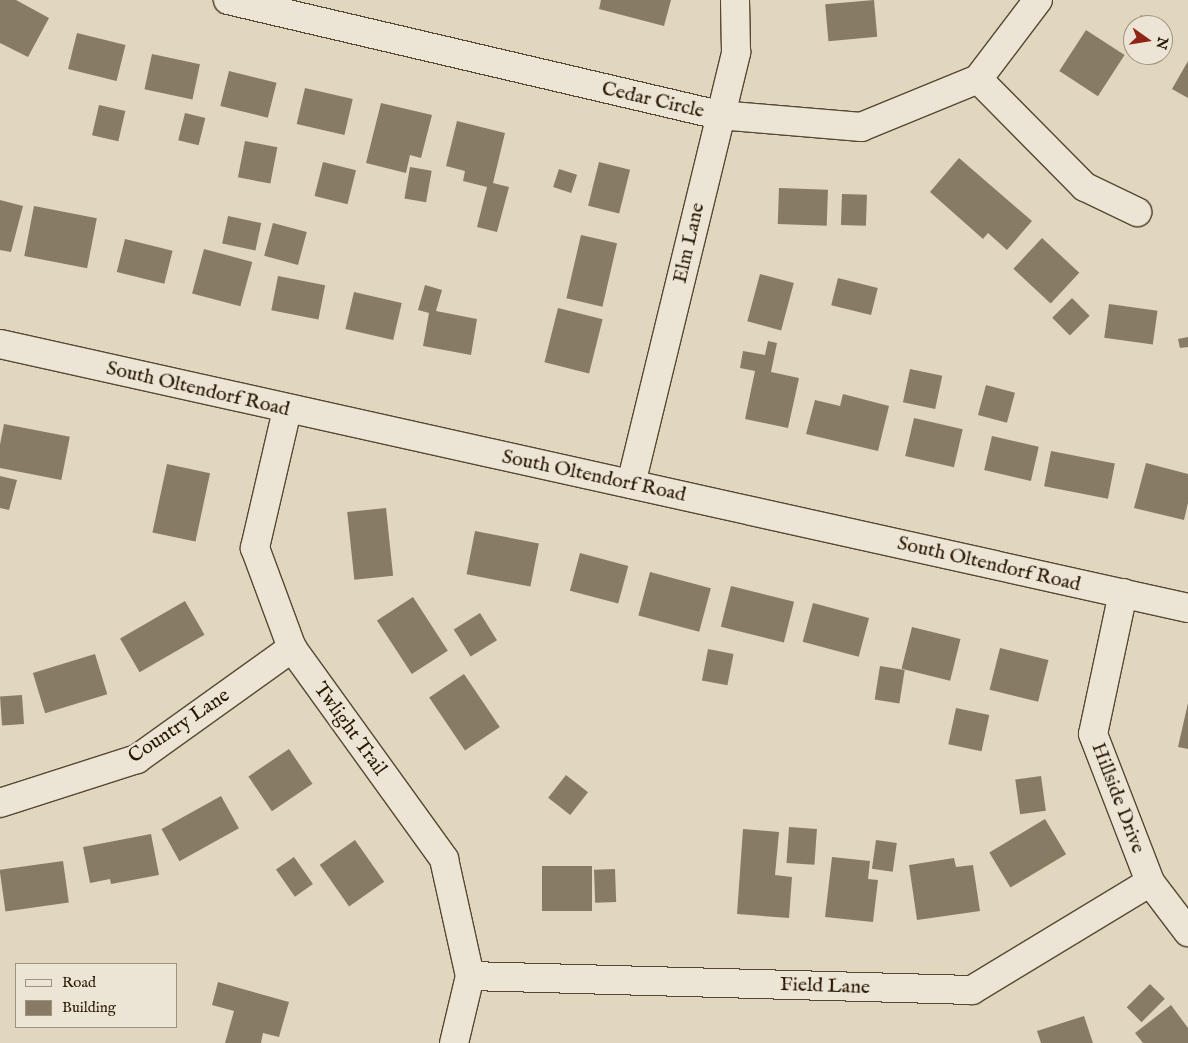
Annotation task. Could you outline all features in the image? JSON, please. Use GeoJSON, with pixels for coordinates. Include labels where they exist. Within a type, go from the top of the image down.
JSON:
{"type":"FeatureCollection","features":[{"type":"Feature","properties":{"kind":"street","name":"Elm Lane"},"geometry":{"type":"LineString","coordinates":[[632,484],[719,115],[736,52],[735,0]]}},
{"type":"Feature","properties":{"kind":"street"},"geometry":{"type":"LineString","coordinates":[[1038,0],[978,79],[1085,187],[1138,212]]}},
{"type":"Feature","properties":{"kind":"street","name":"Cedar Circle"},"geometry":{"type":"LineString","coordinates":[[239,1],[719,115],[861,127],[978,79]]}},
{"type":"Feature","properties":{"kind":"street","name":"South Oltendorf Road"},"geometry":{"type":"LineString","coordinates":[[0,344],[288,410],[632,484],[1188,608]]}},
{"type":"Feature","properties":{"kind":"street","name":"Twlight Trail"},"geometry":{"type":"LineString","coordinates":[[288,410],[255,548],[292,648],[444,859],[470,976],[454,1043]]}},
{"type":"Feature","properties":{"kind":"street","name":"Hillside Drive"},"geometry":{"type":"LineString","coordinates":[[1123,593],[1093,734],[1150,882],[1188,932]]}},
{"type":"Feature","properties":{"kind":"street","name":"Country Lane"},"geometry":{"type":"LineString","coordinates":[[0,803],[136,759],[292,648]]}},
{"type":"Feature","properties":{"kind":"street","name":"Field Lane"},"geometry":{"type":"LineString","coordinates":[[470,976],[972,990],[1150,882]]}},
{"type":"Feature","properties":{"kind":"building"},"geometry":{"type":"Polygon","coordinates":[[[0,0],[16,0],[49,18],[28,57],[0,43],[0,0]]]}},
{"type":"Feature","properties":{"kind":"building"},"geometry":{"type":"Polygon","coordinates":[[[601,0],[671,0],[664,26],[599,9],[601,0]]]}},
{"type":"Feature","properties":{"kind":"building"},"geometry":{"type":"Polygon","coordinates":[[[874,0],[877,37],[828,41],[825,4],[874,0]]]}},
{"type":"Feature","properties":{"kind":"building"},"geometry":{"type":"Polygon","coordinates":[[[1086,30],[1123,54],[1123,57],[1098,96],[1059,71],[1086,30]]]}},
{"type":"Feature","properties":{"kind":"building"},"geometry":{"type":"Polygon","coordinates":[[[77,33],[126,45],[117,81],[68,69],[77,33]]]}},
{"type":"Feature","properties":{"kind":"building"},"geometry":{"type":"Polygon","coordinates":[[[152,54],[200,64],[192,99],[145,89],[152,54]]]}},
{"type":"Feature","properties":{"kind":"building"},"geometry":{"type":"Polygon","coordinates":[[[1188,61],[1188,98],[1172,89],[1188,61]]]}},
{"type":"Feature","properties":{"kind":"building"},"geometry":{"type":"Polygon","coordinates":[[[229,71],[277,83],[268,118],[220,106],[229,71]]]}},
{"type":"Feature","properties":{"kind":"building"},"geometry":{"type":"Polygon","coordinates":[[[305,88],[353,99],[344,135],[297,124],[305,88]]]}},
{"type":"Feature","properties":{"kind":"building"},"geometry":{"type":"Polygon","coordinates":[[[381,103],[432,115],[421,158],[410,155],[406,173],[366,163],[381,103]]]}},
{"type":"Feature","properties":{"kind":"building"},"geometry":{"type":"Polygon","coordinates":[[[99,105],[125,111],[118,141],[92,135],[99,105]]]}},
{"type":"Feature","properties":{"kind":"building"},"geometry":{"type":"Polygon","coordinates":[[[185,113],[205,118],[199,145],[178,140],[185,113]]]}},
{"type":"Feature","properties":{"kind":"building"},"geometry":{"type":"Polygon","coordinates":[[[457,121],[505,133],[493,183],[509,187],[497,232],[477,227],[487,187],[463,181],[465,171],[446,166],[457,121]]]}},
{"type":"Feature","properties":{"kind":"building"},"geometry":{"type":"Polygon","coordinates":[[[245,141],[277,147],[270,184],[238,177],[245,141]]]}},
{"type":"Feature","properties":{"kind":"building"},"geometry":{"type":"Polygon","coordinates":[[[959,158],[1032,221],[1007,250],[988,233],[983,239],[930,192],[959,158]]]}},
{"type":"Feature","properties":{"kind":"building"},"geometry":{"type":"Polygon","coordinates":[[[323,162],[356,170],[348,204],[315,196],[323,162]]]}},
{"type":"Feature","properties":{"kind":"building"},"geometry":{"type":"Polygon","coordinates":[[[599,162],[630,170],[619,213],[588,206],[599,162]]]}},
{"type":"Feature","properties":{"kind":"building"},"geometry":{"type":"Polygon","coordinates":[[[410,167],[432,171],[426,202],[404,199],[410,167]]]}},
{"type":"Feature","properties":{"kind":"building"},"geometry":{"type":"Polygon","coordinates":[[[559,169],[577,175],[571,193],[553,187],[559,169]]]}},
{"type":"Feature","properties":{"kind":"building"},"geometry":{"type":"Polygon","coordinates":[[[779,188],[828,190],[827,226],[778,224],[779,188]]]}},
{"type":"Feature","properties":{"kind":"building"},"geometry":{"type":"Polygon","coordinates":[[[842,194],[867,195],[866,226],[841,225],[842,194]]]}},
{"type":"Feature","properties":{"kind":"building"},"geometry":{"type":"Polygon","coordinates":[[[0,200],[23,206],[11,252],[0,250],[0,200]]]}},
{"type":"Feature","properties":{"kind":"building"},"geometry":{"type":"Polygon","coordinates":[[[34,206],[97,218],[87,268],[24,256],[34,206]]]}},
{"type":"Feature","properties":{"kind":"building"},"geometry":{"type":"Polygon","coordinates":[[[228,216],[261,223],[255,250],[222,243],[228,216]]]}},
{"type":"Feature","properties":{"kind":"building"},"geometry":{"type":"Polygon","coordinates":[[[273,223],[307,232],[298,265],[264,256],[273,223]]]}},
{"type":"Feature","properties":{"kind":"building"},"geometry":{"type":"Polygon","coordinates":[[[581,235],[617,243],[602,307],[566,298],[581,235]]]}},
{"type":"Feature","properties":{"kind":"building"},"geometry":{"type":"Polygon","coordinates":[[[1042,238],[1079,273],[1051,303],[1013,269],[1042,238]]]}},
{"type":"Feature","properties":{"kind":"building"},"geometry":{"type":"Polygon","coordinates":[[[125,239],[173,251],[164,284],[117,272],[125,239]]]}},
{"type":"Feature","properties":{"kind":"building"},"geometry":{"type":"Polygon","coordinates":[[[204,249],[252,262],[240,306],[192,293],[204,249]]]}},
{"type":"Feature","properties":{"kind":"building"},"geometry":{"type":"Polygon","coordinates":[[[760,274],[794,283],[781,330],[747,321],[760,274]]]}},
{"type":"Feature","properties":{"kind":"building"},"geometry":{"type":"Polygon","coordinates":[[[278,276],[325,285],[318,320],[271,310],[278,276]]]}},
{"type":"Feature","properties":{"kind":"building"},"geometry":{"type":"Polygon","coordinates":[[[838,278],[878,288],[871,315],[831,305],[838,278]]]}},
{"type":"Feature","properties":{"kind":"building"},"geometry":{"type":"Polygon","coordinates":[[[425,285],[442,290],[436,311],[477,319],[471,355],[423,346],[429,313],[418,310],[425,285]]]}},
{"type":"Feature","properties":{"kind":"building"},"geometry":{"type":"Polygon","coordinates":[[[354,292],[402,303],[393,340],[345,329],[354,292]]]}},
{"type":"Feature","properties":{"kind":"building"},"geometry":{"type":"Polygon","coordinates":[[[1072,298],[1090,316],[1070,335],[1052,318],[1072,298]]]}},
{"type":"Feature","properties":{"kind":"building"},"geometry":{"type":"Polygon","coordinates":[[[1109,304],[1158,311],[1153,344],[1104,338],[1109,304]]]}},
{"type":"Feature","properties":{"kind":"building"},"geometry":{"type":"Polygon","coordinates":[[[558,308],[603,319],[589,373],[544,362],[558,308]]]}},
{"type":"Feature","properties":{"kind":"building"},"geometry":{"type":"Polygon","coordinates":[[[1188,337],[1188,347],[1180,348],[1178,339],[1188,337]]]}},
{"type":"Feature","properties":{"kind":"building"},"geometry":{"type":"Polygon","coordinates":[[[768,341],[777,343],[771,372],[799,378],[788,428],[745,419],[755,371],[740,368],[743,351],[765,355],[768,341]]]}},
{"type":"Feature","properties":{"kind":"building"},"geometry":{"type":"Polygon","coordinates":[[[910,369],[942,376],[935,409],[903,402],[910,369]]]}},
{"type":"Feature","properties":{"kind":"building"},"geometry":{"type":"Polygon","coordinates":[[[986,385],[1015,393],[1007,423],[978,415],[986,385]]]}},
{"type":"Feature","properties":{"kind":"building"},"geometry":{"type":"Polygon","coordinates":[[[843,394],[889,406],[878,451],[806,434],[815,400],[840,406],[843,394]]]}},
{"type":"Feature","properties":{"kind":"building"},"geometry":{"type":"Polygon","coordinates":[[[914,418],[963,429],[954,467],[905,456],[914,418]]]}},
{"type":"Feature","properties":{"kind":"building"},"geometry":{"type":"Polygon","coordinates":[[[4,424],[70,437],[61,480],[0,468],[0,445],[4,424]]]}},
{"type":"Feature","properties":{"kind":"building"},"geometry":{"type":"Polygon","coordinates":[[[992,436],[1039,447],[1031,481],[984,470],[992,436]]]}},
{"type":"Feature","properties":{"kind":"building"},"geometry":{"type":"Polygon","coordinates":[[[1051,451],[1115,463],[1108,499],[1044,486],[1051,451]]]}},
{"type":"Feature","properties":{"kind":"building"},"geometry":{"type":"Polygon","coordinates":[[[1146,463],[1188,474],[1188,503],[1184,520],[1134,508],[1146,463]]]}},
{"type":"Feature","properties":{"kind":"building"},"geometry":{"type":"Polygon","coordinates":[[[167,464],[210,473],[195,542],[152,532],[167,464]]]}},
{"type":"Feature","properties":{"kind":"building"},"geometry":{"type":"Polygon","coordinates":[[[0,476],[17,480],[9,510],[0,508],[0,476]]]}},
{"type":"Feature","properties":{"kind":"building"},"geometry":{"type":"Polygon","coordinates":[[[386,508],[393,576],[354,580],[347,512],[386,508]]]}},
{"type":"Feature","properties":{"kind":"building"},"geometry":{"type":"Polygon","coordinates":[[[475,531],[539,543],[530,587],[467,574],[475,531]]]}},
{"type":"Feature","properties":{"kind":"building"},"geometry":{"type":"Polygon","coordinates":[[[580,553],[628,566],[618,604],[570,591],[580,553]]]}},
{"type":"Feature","properties":{"kind":"building"},"geometry":{"type":"Polygon","coordinates":[[[650,572],[711,588],[699,632],[638,615],[650,572]]]}},
{"type":"Feature","properties":{"kind":"building"},"geometry":{"type":"Polygon","coordinates":[[[731,586],[794,602],[784,642],[721,627],[731,586]]]}},
{"type":"Feature","properties":{"kind":"building"},"geometry":{"type":"Polygon","coordinates":[[[413,597],[448,651],[412,674],[377,620],[413,597]]]}},
{"type":"Feature","properties":{"kind":"building"},"geometry":{"type":"Polygon","coordinates":[[[185,601],[204,635],[140,672],[120,638],[185,601]]]}},
{"type":"Feature","properties":{"kind":"building"},"geometry":{"type":"Polygon","coordinates":[[[813,603],[869,618],[859,657],[803,642],[813,603]]]}},
{"type":"Feature","properties":{"kind":"building"},"geometry":{"type":"Polygon","coordinates":[[[480,613],[497,640],[471,657],[454,629],[480,613]]]}},
{"type":"Feature","properties":{"kind":"building"},"geometry":{"type":"Polygon","coordinates":[[[912,627],[961,639],[950,681],[902,669],[912,627]]]}},
{"type":"Feature","properties":{"kind":"building"},"geometry":{"type":"Polygon","coordinates":[[[1000,648],[1049,660],[1038,702],[990,690],[1000,648]]]}},
{"type":"Feature","properties":{"kind":"building"},"geometry":{"type":"Polygon","coordinates":[[[708,649],[734,654],[727,685],[702,680],[708,649]]]}},
{"type":"Feature","properties":{"kind":"building"},"geometry":{"type":"Polygon","coordinates":[[[95,654],[107,694],[45,713],[33,673],[95,654]]]}},
{"type":"Feature","properties":{"kind":"building"},"geometry":{"type":"Polygon","coordinates":[[[880,666],[905,670],[899,703],[875,700],[880,666]]]}},
{"type":"Feature","properties":{"kind":"building"},"geometry":{"type":"Polygon","coordinates":[[[464,674],[500,727],[465,751],[429,697],[464,674]]]}},
{"type":"Feature","properties":{"kind":"building"},"geometry":{"type":"Polygon","coordinates":[[[22,695],[24,724],[2,725],[0,697],[22,695]]]}},
{"type":"Feature","properties":{"kind":"building"},"geometry":{"type":"Polygon","coordinates":[[[1188,703],[1188,749],[1178,747],[1188,703]]]}},
{"type":"Feature","properties":{"kind":"building"},"geometry":{"type":"Polygon","coordinates":[[[956,708],[989,715],[982,751],[948,744],[956,708]]]}},
{"type":"Feature","properties":{"kind":"building"},"geometry":{"type":"Polygon","coordinates":[[[289,749],[312,784],[272,811],[248,776],[289,749]]]}},
{"type":"Feature","properties":{"kind":"building"},"geometry":{"type":"Polygon","coordinates":[[[566,775],[588,792],[570,815],[548,798],[566,775]]]}},
{"type":"Feature","properties":{"kind":"building"},"geometry":{"type":"Polygon","coordinates":[[[1041,776],[1046,811],[1020,814],[1015,780],[1041,776]]]}},
{"type":"Feature","properties":{"kind":"building"},"geometry":{"type":"Polygon","coordinates":[[[221,796],[239,828],[179,861],[162,829],[221,796]]]}},
{"type":"Feature","properties":{"kind":"building"},"geometry":{"type":"Polygon","coordinates":[[[1045,819],[1066,854],[1010,888],[989,852],[1045,819]]]}},
{"type":"Feature","properties":{"kind":"building"},"geometry":{"type":"Polygon","coordinates":[[[789,827],[817,829],[814,865],[786,863],[789,827]]]}},
{"type":"Feature","properties":{"kind":"building"},"geometry":{"type":"Polygon","coordinates":[[[743,829],[779,832],[775,875],[792,877],[789,918],[737,914],[743,829]]]}},
{"type":"Feature","properties":{"kind":"building"},"geometry":{"type":"Polygon","coordinates":[[[151,834],[159,875],[111,884],[110,879],[90,883],[83,847],[151,834]]]}},
{"type":"Feature","properties":{"kind":"building"},"geometry":{"type":"Polygon","coordinates":[[[355,840],[384,882],[349,906],[320,865],[355,840]]]}},
{"type":"Feature","properties":{"kind":"building"},"geometry":{"type":"Polygon","coordinates":[[[876,840],[897,843],[893,872],[872,869],[876,840]]]}},
{"type":"Feature","properties":{"kind":"building"},"geometry":{"type":"Polygon","coordinates":[[[294,857],[313,884],[295,897],[276,870],[294,857]]]}},
{"type":"Feature","properties":{"kind":"building"},"geometry":{"type":"Polygon","coordinates":[[[832,857],[870,861],[868,879],[878,880],[873,922],[825,917],[832,857]]]}},
{"type":"Feature","properties":{"kind":"building"},"geometry":{"type":"Polygon","coordinates":[[[954,858],[956,867],[973,865],[980,911],[917,920],[909,865],[954,858]]]}},
{"type":"Feature","properties":{"kind":"building"},"geometry":{"type":"Polygon","coordinates":[[[63,861],[69,903],[5,911],[0,870],[63,861]]]}},
{"type":"Feature","properties":{"kind":"building"},"geometry":{"type":"Polygon","coordinates":[[[542,866],[592,866],[592,911],[542,911],[542,866]]]}},
{"type":"Feature","properties":{"kind":"building"},"geometry":{"type":"Polygon","coordinates":[[[615,869],[616,902],[595,903],[594,870],[615,869]]]}},
{"type":"Feature","properties":{"kind":"building"},"geometry":{"type":"Polygon","coordinates":[[[218,982],[289,1002],[279,1037],[263,1033],[261,1043],[225,1043],[234,1011],[212,1005],[218,982]]]}},
{"type":"Feature","properties":{"kind":"building"},"geometry":{"type":"Polygon","coordinates":[[[1150,984],[1165,999],[1142,1022],[1127,1007],[1150,984]]]}},
{"type":"Feature","properties":{"kind":"building"},"geometry":{"type":"Polygon","coordinates":[[[1171,1005],[1188,1028],[1188,1043],[1143,1043],[1135,1033],[1171,1005]]]}},
{"type":"Feature","properties":{"kind":"building"},"geometry":{"type":"Polygon","coordinates":[[[1084,1016],[1093,1043],[1041,1043],[1037,1031],[1084,1016]]]}}]}
